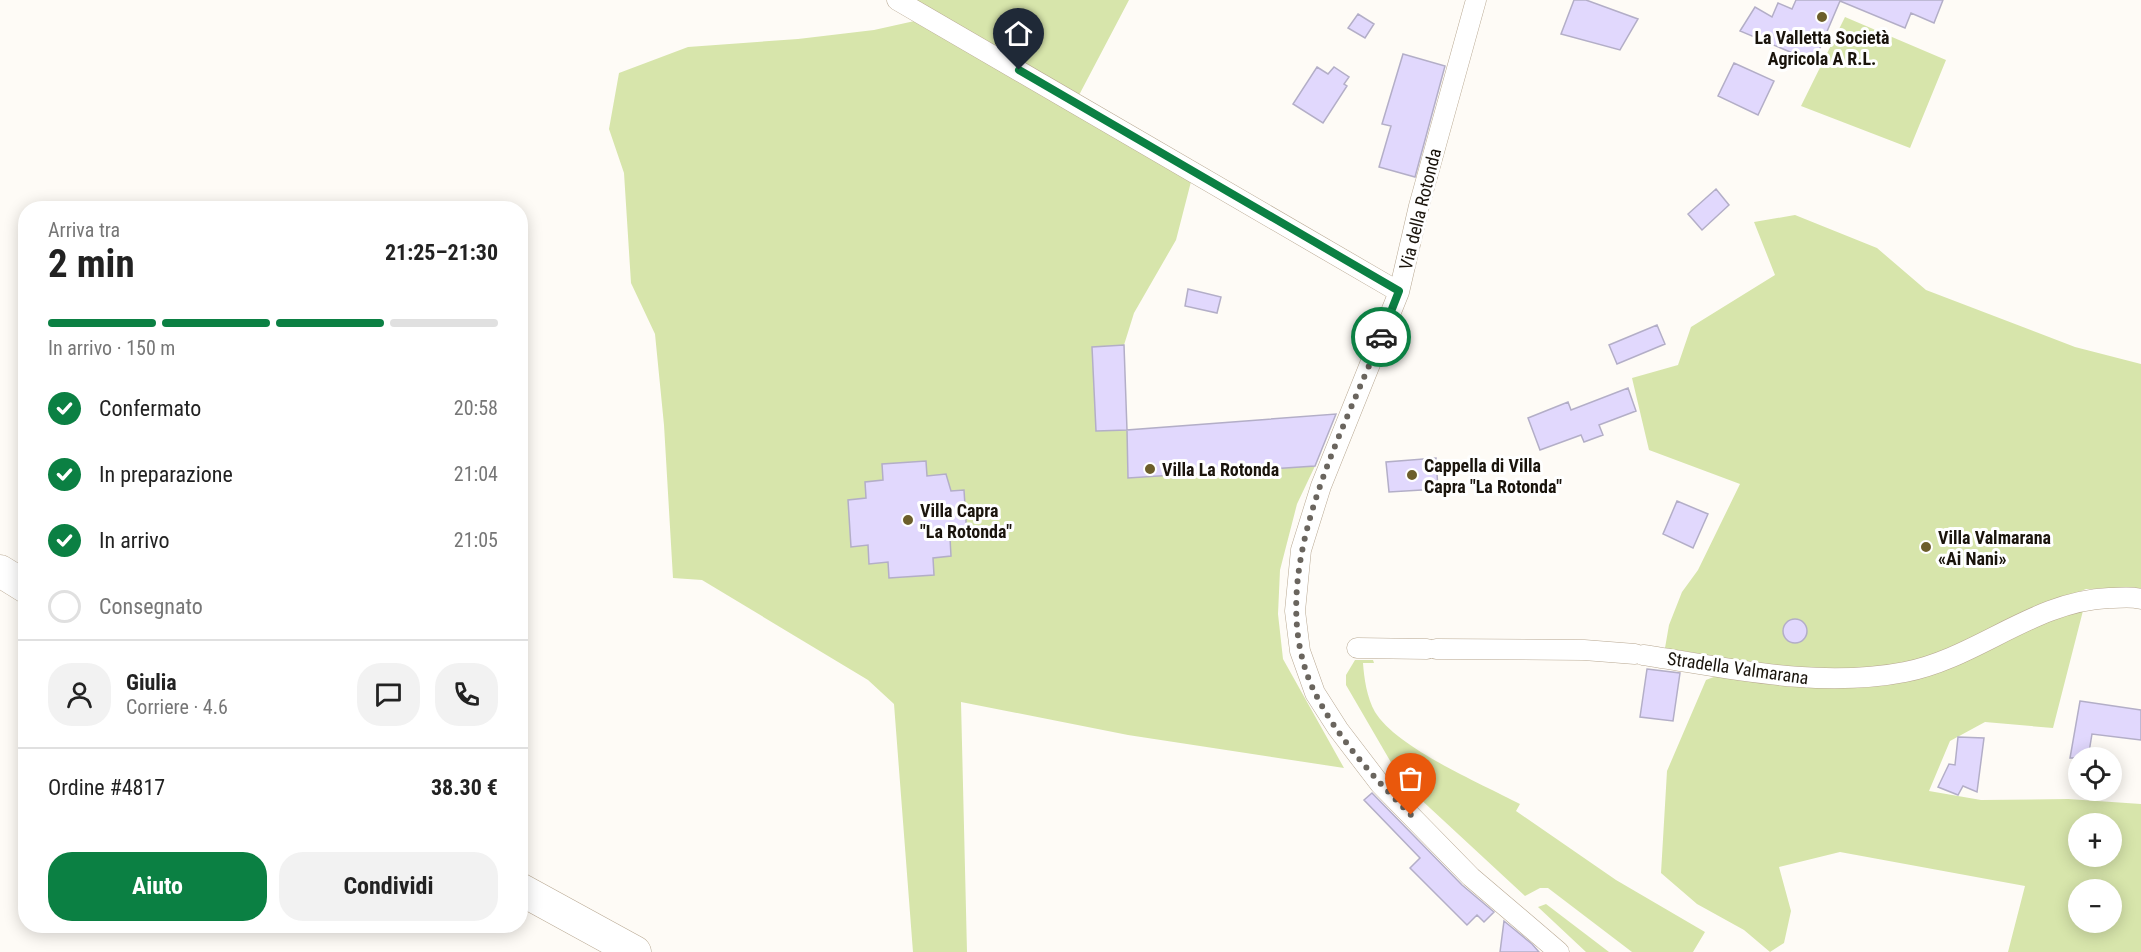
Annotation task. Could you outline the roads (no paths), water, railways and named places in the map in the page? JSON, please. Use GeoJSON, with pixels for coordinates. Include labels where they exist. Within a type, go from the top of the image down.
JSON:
{"type":"FeatureCollection","features":[{"type":"Feature","properties":{"kind":"main road"},"geometry":{"type":"LineString","coordinates":[[0,571],[18,582]]}},
{"type":"Feature","properties":{"kind":"main road"},"geometry":{"type":"LineString","coordinates":[[528,893],[635,952]]}},
{"type":"Feature","properties":{"kind":"street"},"geometry":{"type":"LineString","coordinates":[[897,0],[1399,291]]}},
{"type":"Feature","properties":{"kind":"street","name":"Via della Rotonda"},"geometry":{"type":"LineString","coordinates":[[1476,0],[1418,250],[1399,291],[1321,486],[1301,550],[1295,610],[1300,651],[1315,693],[1338,729],[1380,784],[1472,877],[1559,952]]}},
{"type":"Feature","properties":{"kind":"street","name":"Stradella Valmarana"},"geometry":{"type":"LineString","coordinates":[[1357,648],[1584,650],[1639,654],[1811,680],[1895,673],[1941,662],[2027,618],[2086,599],[2141,599]]}},
{"type":"Feature","properties":{"kind":"place","name":"La Valletta Società Agricola A R.L."},"geometry":{"type":"Point","coordinates":[1822,17]}},
{"type":"Feature","properties":{"kind":"place","name":"Villa La Rotonda"},"geometry":{"type":"Point","coordinates":[1150,469]}},
{"type":"Feature","properties":{"kind":"place","name":"Cappella di Villa Capra \"La Rotonda\""},"geometry":{"type":"Point","coordinates":[1412,475]}},
{"type":"Feature","properties":{"kind":"place","name":"Villa Capra \"La Rotonda\""},"geometry":{"type":"Point","coordinates":[908,520]}},
{"type":"Feature","properties":{"kind":"place","name":"Villa Valmarana «Ai Nani»"},"geometry":{"type":"Point","coordinates":[1926,547]}}]}
